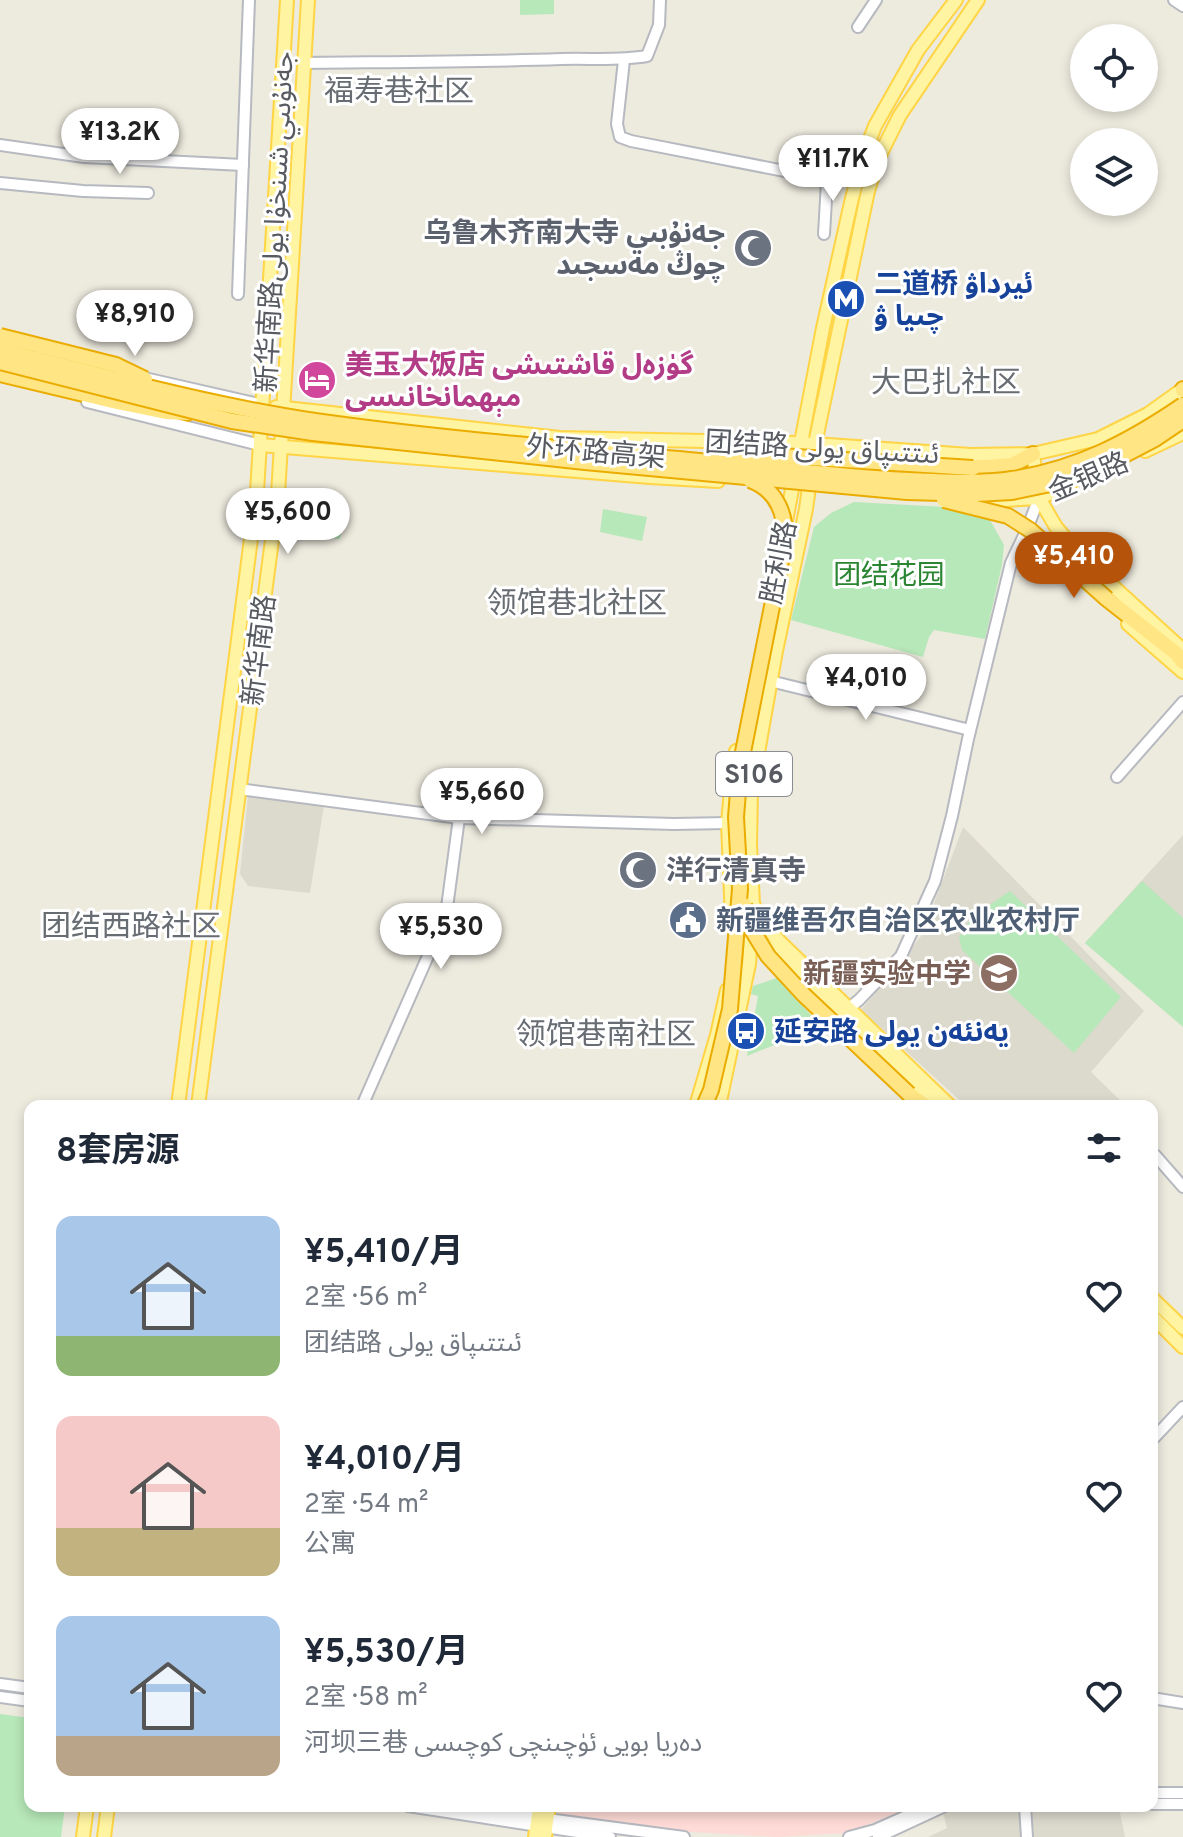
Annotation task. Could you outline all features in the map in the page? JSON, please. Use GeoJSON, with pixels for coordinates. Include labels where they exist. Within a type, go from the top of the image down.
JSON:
{"type":"FeatureCollection","features":[{"type":"Feature","properties":{"kind":"highway"},"geometry":{"type":"LineString","coordinates":[[0,336],[116,365],[171,392]]}},
{"type":"Feature","properties":{"kind":"highway","name":"外环路高架"},"geometry":{"type":"LineString","coordinates":[[0,348],[219,404],[314,420],[515,444],[896,480],[975,482],[1011,479],[1061,469],[1102,453],[1148,429],[1183,405]]}},
{"type":"Feature","properties":{"kind":"highway","name":"外环路高架"},"geometry":{"type":"LineString","coordinates":[[0,362],[232,421],[313,433],[896,491],[1012,492],[1065,481],[1111,462],[1183,420]]}},
{"type":"Feature","properties":{"kind":"highway"},"geometry":{"type":"LineString","coordinates":[[0,374],[166,412],[207,414]]}},
{"type":"Feature","properties":{"kind":"highway"},"geometry":{"type":"LineString","coordinates":[[648,456],[764,455],[973,468],[1012,465],[1033,454]]}},
{"type":"Feature","properties":{"kind":"highway"},"geometry":{"type":"LineString","coordinates":[[707,1100],[730,1009],[740,889],[736,817],[740,767],[786,524],[781,508],[758,483],[726,475]]}},
{"type":"Feature","properties":{"kind":"highway"},"geometry":{"type":"LineString","coordinates":[[896,491],[968,504],[1008,516],[1030,530],[1183,662]]}},
{"type":"Feature","properties":{"kind":"highway"},"geometry":{"type":"LineString","coordinates":[[740,889],[749,925],[768,956],[804,995],[917,1100]]}},
{"type":"Feature","properties":{"kind":"main road","name":"新华南路جەنۇبىي شىنخۇا يولى"},"geometry":{"type":"LineString","coordinates":[[260,445],[287,0]]}},
{"type":"Feature","properties":{"kind":"main road","name":"新华南路"},"geometry":{"type":"LineString","coordinates":[[199,1100],[278,494],[308,0]]}},
{"type":"Feature","properties":{"kind":"main road","name":"胜利路"},"geometry":{"type":"LineString","coordinates":[[698,1100],[717,1035],[728,982],[732,913],[728,823],[735,755],[749,709],[823,328],[852,198],[875,126],[918,50],[956,0]]}},
{"type":"Feature","properties":{"kind":"main road"},"geometry":{"type":"LineString","coordinates":[[815,444],[868,191],[878,159],[906,104],[978,0]]}},
{"type":"Feature","properties":{"kind":"main road","name":"金银路"},"geometry":{"type":"LineString","coordinates":[[1033,454],[1098,439],[1148,414],[1183,389]]}},
{"type":"Feature","properties":{"kind":"main road","name":"团结路 ئىتتىپاق يولى"},"geometry":{"type":"LineString","coordinates":[[263,405],[560,438],[800,443],[970,455],[1033,454]]}},
{"type":"Feature","properties":{"kind":"main road","name":"金银路"},"geometry":{"type":"LineString","coordinates":[[988,501],[1039,498],[1183,433]]}},
{"type":"Feature","properties":{"kind":"main road","name":"S106"},"geometry":{"type":"LineString","coordinates":[[720,1100],[749,964],[753,904],[751,792],[770,681],[806,509],[815,444]]}},
{"type":"Feature","properties":{"kind":"main road","name":"团结路 ئىتتىپاق يولى"},"geometry":{"type":"LineString","coordinates":[[260,445],[650,477],[885,489],[988,501],[1027,529],[1043,548],[1183,672]]}},
{"type":"Feature","properties":{"kind":"main road","name":"新华南路"},"geometry":{"type":"LineString","coordinates":[[179,1100],[257,492],[260,445]]}},
{"type":"Feature","properties":{"kind":"main road"},"geometry":{"type":"LineString","coordinates":[[1033,454],[1039,498],[1056,527],[1083,559],[1183,650]]}},
{"type":"Feature","properties":{"kind":"main road"},"geometry":{"type":"LineString","coordinates":[[236,660],[256,663]]}},
{"type":"Feature","properties":{"kind":"main road"},"geometry":{"type":"LineString","coordinates":[[753,904],[764,924],[779,941],[930,1100]]}},
{"type":"Feature","properties":{"kind":"main road"},"geometry":{"type":"LineString","coordinates":[[732,913],[943,1100]]}},
{"type":"Feature","properties":{"kind":"main road"},"geometry":{"type":"LineString","coordinates":[[1158,1304],[1183,1328]]}},
{"type":"Feature","properties":{"kind":"main road"},"geometry":{"type":"LineString","coordinates":[[1158,1322],[1183,1347]]}},
{"type":"Feature","properties":{"kind":"main road"},"geometry":{"type":"LineString","coordinates":[[83,1837],[86,1812]]}},
{"type":"Feature","properties":{"kind":"main road"},"geometry":{"type":"LineString","coordinates":[[104,1837],[107,1812]]}},
{"type":"Feature","properties":{"kind":"street"},"geometry":{"type":"LineString","coordinates":[[238,294],[249,0]]}},
{"type":"Feature","properties":{"kind":"street"},"geometry":{"type":"LineString","coordinates":[[304,63],[624,60],[647,56],[659,25],[660,0]]}},
{"type":"Feature","properties":{"kind":"street"},"geometry":{"type":"LineString","coordinates":[[858,27],[876,0]]}},
{"type":"Feature","properties":{"kind":"street"},"geometry":{"type":"LineString","coordinates":[[1174,0],[1183,6]]}},
{"type":"Feature","properties":{"kind":"street"},"geometry":{"type":"LineString","coordinates":[[624,60],[617,124],[620,137],[827,182],[824,234]]}},
{"type":"Feature","properties":{"kind":"street"},"geometry":{"type":"LineString","coordinates":[[0,145],[84,157],[243,165]]}},
{"type":"Feature","properties":{"kind":"street"},"geometry":{"type":"LineString","coordinates":[[0,183],[148,193]]}},
{"type":"Feature","properties":{"kind":"street"},"geometry":{"type":"LineString","coordinates":[[0,348],[263,405]]}},
{"type":"Feature","properties":{"kind":"street"},"geometry":{"type":"LineString","coordinates":[[0,381],[260,445]]}},
{"type":"Feature","properties":{"kind":"street"},"geometry":{"type":"LineString","coordinates":[[845,1011],[901,956],[935,881],[1011,563],[1039,498]]}},
{"type":"Feature","properties":{"kind":"street"},"geometry":{"type":"LineString","coordinates":[[770,681],[970,730]]}},
{"type":"Feature","properties":{"kind":"street"},"geometry":{"type":"LineString","coordinates":[[1117,777],[1183,702]]}},
{"type":"Feature","properties":{"kind":"street"},"geometry":{"type":"LineString","coordinates":[[239,789],[459,818],[728,823]]}},
{"type":"Feature","properties":{"kind":"street"},"geometry":{"type":"LineString","coordinates":[[365,1100],[446,915],[459,818]]}},
{"type":"Feature","properties":{"kind":"street"},"geometry":{"type":"LineString","coordinates":[[1158,1158],[1183,1187]]}},
{"type":"Feature","properties":{"kind":"street"},"geometry":{"type":"LineString","coordinates":[[1158,1434],[1183,1407]]}},
{"type":"Feature","properties":{"kind":"street"},"geometry":{"type":"LineString","coordinates":[[0,1684],[24,1687]]}},
{"type":"Feature","properties":{"kind":"street"},"geometry":{"type":"LineString","coordinates":[[0,1697],[24,1700]]}},
{"type":"Feature","properties":{"kind":"street"},"geometry":{"type":"LineString","coordinates":[[1158,1699],[1183,1703]]}},
{"type":"Feature","properties":{"kind":"street"},"geometry":{"type":"LineString","coordinates":[[1158,1793],[1183,1793]]}},
{"type":"Feature","properties":{"kind":"street"},"geometry":{"type":"LineString","coordinates":[[1158,1804],[1183,1804]]}},
{"type":"Feature","properties":{"kind":"street"},"geometry":{"type":"LineString","coordinates":[[450,1812],[610,1837]]}},
{"type":"Feature","properties":{"kind":"street"},"geometry":{"type":"LineString","coordinates":[[479,1812],[541,1825],[684,1837]]}},
{"type":"Feature","properties":{"kind":"street"},"geometry":{"type":"LineString","coordinates":[[849,1837],[875,1830],[916,1812]]}},
{"type":"Feature","properties":{"kind":"street"},"geometry":{"type":"LineString","coordinates":[[878,1837],[932,1812]]}},
{"type":"Feature","properties":{"kind":"street"},"geometry":{"type":"LineString","coordinates":[[1025,1812],[1027,1837]]}},
{"type":"Feature","properties":{"kind":"shaded area"},"geometry":{"type":"Polygon","coordinates":[[[248,795],[324,805],[310,893],[248,886],[240,874],[248,795]]]}},
{"type":"Feature","properties":{"kind":"shaded area","name":"新疆实验中学"},"geometry":{"type":"Polygon","coordinates":[[[963,827],[1144,1011],[1091,1072],[1120,1100],[959,1100],[861,1010],[922,935],[963,827]]]}},
{"type":"Feature","properties":{"kind":"shaded area"},"geometry":{"type":"Polygon","coordinates":[[[1183,835],[1183,1024],[1085,943],[1183,835]]]}},
{"type":"Feature","properties":{"kind":"shaded area"},"geometry":{"type":"Polygon","coordinates":[[[558,1812],[897,1812],[847,1833],[777,1837],[556,1824],[558,1812]]]}},
{"type":"Feature","properties":{"kind":"shaded area"},"geometry":{"type":"Polygon","coordinates":[[[943,1812],[1120,1812],[1125,1837],[928,1837],[947,1828],[943,1812]]]}},
{"type":"Feature","properties":{"kind":"green space"},"geometry":{"type":"Polygon","coordinates":[[[520,0],[554,0],[554,14],[520,15],[520,0]]]}},
{"type":"Feature","properties":{"kind":"green space","name":"团结花园"},"geometry":{"type":"Polygon","coordinates":[[[854,502],[964,508],[990,520],[1004,545],[985,639],[934,630],[923,657],[791,620],[814,527],[831,513],[854,502]]]}},
{"type":"Feature","properties":{"kind":"green space"},"geometry":{"type":"Polygon","coordinates":[[[324,506],[344,508],[340,539],[320,537],[324,506]]]}},
{"type":"Feature","properties":{"kind":"green space"},"geometry":{"type":"Polygon","coordinates":[[[603,509],[647,517],[642,541],[600,532],[603,509]]]}},
{"type":"Feature","properties":{"kind":"green space"},"geometry":{"type":"Polygon","coordinates":[[[1142,881],[1183,918],[1183,1027],[1085,943],[1142,881]]]}},
{"type":"Feature","properties":{"kind":"green space"},"geometry":{"type":"Polygon","coordinates":[[[1010,891],[1121,997],[1074,1053],[962,950],[959,937],[973,916],[1010,891]]]}},
{"type":"Feature","properties":{"kind":"green space"},"geometry":{"type":"Polygon","coordinates":[[[777,978],[821,1026],[747,1056],[758,996],[751,994],[753,986],[777,978]]]}},
{"type":"Feature","properties":{"kind":"green space"},"geometry":{"type":"Polygon","coordinates":[[[0,1714],[24,1717],[24,1812],[64,1812],[61,1837],[0,1837],[0,1714]]]}},
{"type":"Feature","properties":{"kind":"place","name":"乌鲁木齐南大寺 جەنۇبىي چوڭ مەسجىد"},"geometry":{"type":"Point","coordinates":[753,248]}},
{"type":"Feature","properties":{"kind":"place","name":"二道桥 ئيرداۋ چىيا ۋ"},"geometry":{"type":"Point","coordinates":[846,299]}},
{"type":"Feature","properties":{"kind":"place","name":"美玉大饭店 گۈزەل قاشتىشى مېھمانخانىسى"},"geometry":{"type":"Point","coordinates":[317,380]}},
{"type":"Feature","properties":{"kind":"place","name":"洋行清真寺"},"geometry":{"type":"Point","coordinates":[638,870]}},
{"type":"Feature","properties":{"kind":"place","name":"新疆维吾尔自治区农业农村厅"},"geometry":{"type":"Point","coordinates":[688,920]}},
{"type":"Feature","properties":{"kind":"place","name":"新疆实验中学"},"geometry":{"type":"Point","coordinates":[999,973]}},
{"type":"Feature","properties":{"kind":"place","name":"延安路 يەنئەن يولى"},"geometry":{"type":"Point","coordinates":[746,1031]}},
{"type":"Feature","properties":{"kind":"district","name":"福寿巷社区"},"geometry":{"type":"Point","coordinates":[399,91]}},
{"type":"Feature","properties":{"kind":"district","name":"大巴扎社区"},"geometry":{"type":"Point","coordinates":[946,382]}},
{"type":"Feature","properties":{"kind":"district","name":"领馆巷北社区"},"geometry":{"type":"Point","coordinates":[577,603]}},
{"type":"Feature","properties":{"kind":"district","name":"团结西路社区"},"geometry":{"type":"Point","coordinates":[131,926]}},
{"type":"Feature","properties":{"kind":"district","name":"领馆巷南社区"},"geometry":{"type":"Point","coordinates":[606,1034]}}]}
